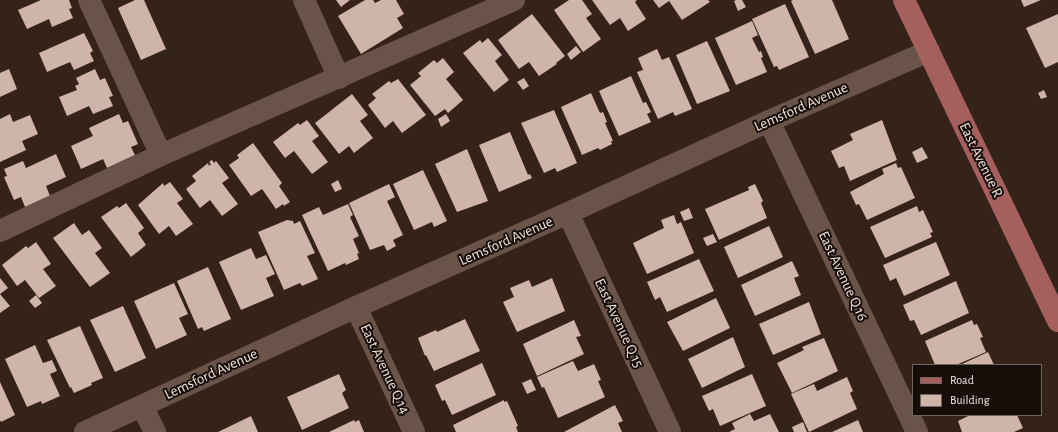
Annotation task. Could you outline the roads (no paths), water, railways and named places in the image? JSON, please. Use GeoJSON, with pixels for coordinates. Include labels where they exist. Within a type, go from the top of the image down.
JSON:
{"type":"FeatureCollection","features":[{"type":"Feature","properties":{"kind":"main road","name":"East Avenue R"},"geometry":{"type":"LineString","coordinates":[[904,0],[1058,321]]}},
{"type":"Feature","properties":{"kind":"street"},"geometry":{"type":"LineString","coordinates":[[89,0],[160,155]]}},
{"type":"Feature","properties":{"kind":"street"},"geometry":{"type":"LineString","coordinates":[[304,0],[339,78]]}},
{"type":"Feature","properties":{"kind":"street"},"geometry":{"type":"LineString","coordinates":[[3,223],[339,78],[514,0]]}},
{"type":"Feature","properties":{"kind":"street","name":"Lemsford Avenue"},"geometry":{"type":"LineString","coordinates":[[84,432],[356,307],[568,213],[769,121],[929,52]]}},
{"type":"Feature","properties":{"kind":"street","name":"East Avenue Q 16"},"geometry":{"type":"LineString","coordinates":[[769,121],[917,432]]}},
{"type":"Feature","properties":{"kind":"street","name":"East Avenue Q 15"},"geometry":{"type":"LineString","coordinates":[[568,213],[670,432]]}},
{"type":"Feature","properties":{"kind":"street","name":"East Avenue Q 14"},"geometry":{"type":"LineString","coordinates":[[356,307],[414,432]]}},
{"type":"Feature","properties":{"kind":"street"},"geometry":{"type":"LineString","coordinates":[[142,406],[155,432]]}}]}
